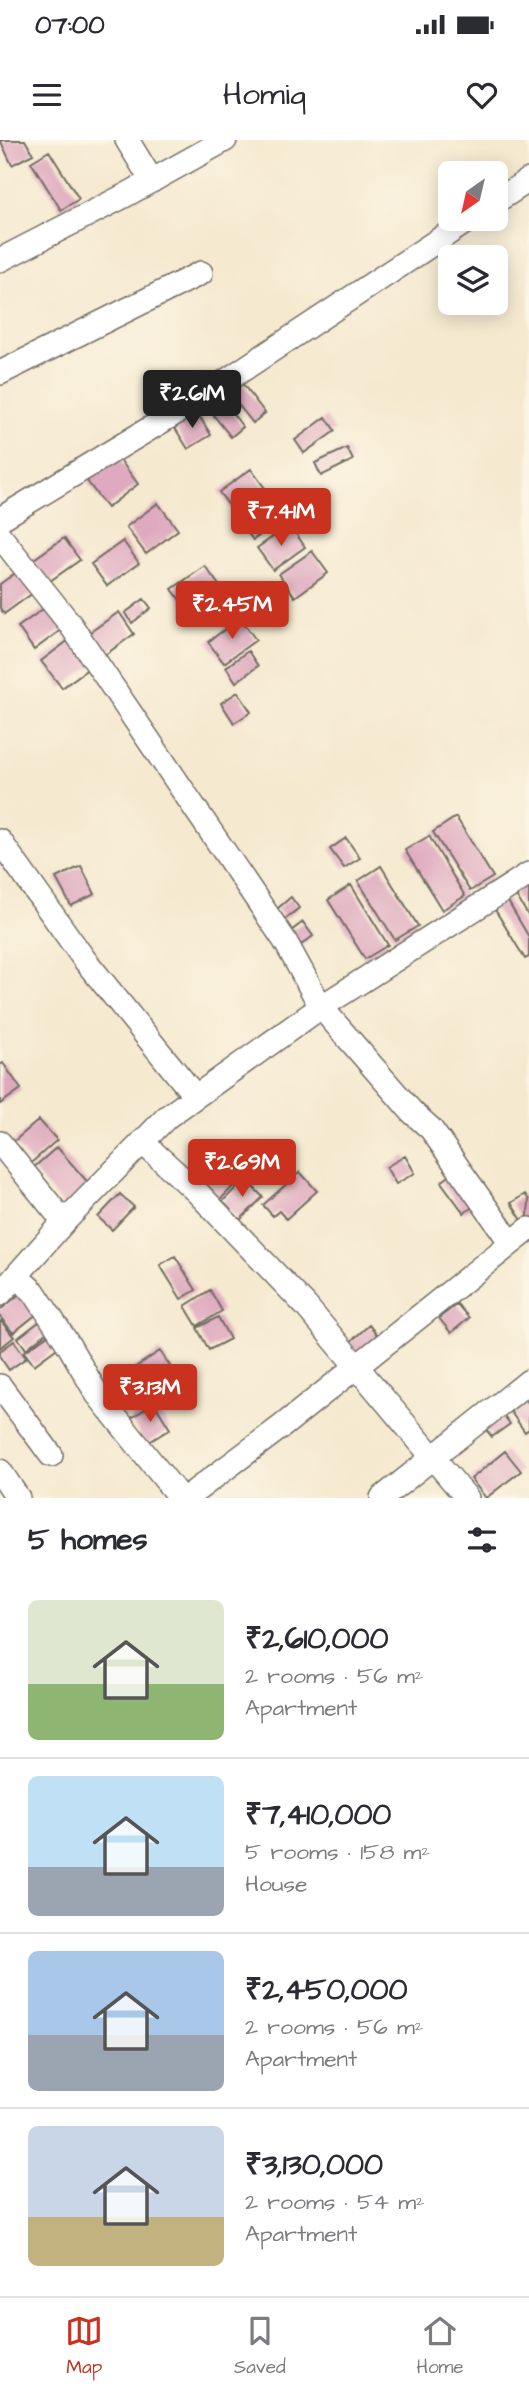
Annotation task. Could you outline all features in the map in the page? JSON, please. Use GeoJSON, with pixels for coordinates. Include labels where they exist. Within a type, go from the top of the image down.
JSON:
{"type":"FeatureCollection","features":[{"type":"Feature","properties":{"kind":"street"},"geometry":{"type":"LineString","coordinates":[[127,140],[152,181]]}},
{"type":"Feature","properties":{"kind":"street"},"geometry":{"type":"LineString","coordinates":[[1,261],[225,140]]}},
{"type":"Feature","properties":{"kind":"street"},"geometry":{"type":"LineString","coordinates":[[508,194],[529,180]]}},
{"type":"Feature","properties":{"kind":"street"},"geometry":{"type":"LineString","coordinates":[[0,519],[197,400],[452,231]]}},
{"type":"Feature","properties":{"kind":"street"},"geometry":{"type":"LineString","coordinates":[[0,373],[201,273]]}},
{"type":"Feature","properties":{"kind":"street"},"geometry":{"type":"LineString","coordinates":[[0,536],[70,624],[285,941],[321,1007],[412,1112],[431,1129],[520,1236],[281,1427],[186,1498]]}},
{"type":"Feature","properties":{"kind":"street"},"geometry":{"type":"LineString","coordinates":[[0,842],[84,958],[195,1096]]}},
{"type":"Feature","properties":{"kind":"street"},"geometry":{"type":"LineString","coordinates":[[180,1498],[97,1394],[34,1292],[5,1285],[142,1142],[195,1096],[321,1007],[529,874]]}},
{"type":"Feature","properties":{"kind":"street"},"geometry":{"type":"LineString","coordinates":[[142,1142],[197,1192],[287,1287],[467,1498]]}},
{"type":"Feature","properties":{"kind":"street"},"geometry":{"type":"LineString","coordinates":[[0,1143],[64,1222]]}},
{"type":"Feature","properties":{"kind":"street"},"geometry":{"type":"LineString","coordinates":[[382,1498],[529,1381]]}},
{"type":"Feature","properties":{"kind":"street"},"geometry":{"type":"LineString","coordinates":[[0,1386],[51,1455]]}},
{"type":"Feature","properties":{"kind":"street"},"geometry":{"type":"LineString","coordinates":[[0,1471],[18,1498]]}},
{"type":"Feature","properties":{"kind":"building"},"geometry":{"type":"Polygon","coordinates":[[[0,140],[25,140],[33,154],[12,165],[0,140]]]}},
{"type":"Feature","properties":{"kind":"building"},"geometry":{"type":"Polygon","coordinates":[[[49,151],[79,199],[61,210],[31,162],[49,151]]]}},
{"type":"Feature","properties":{"kind":"building"},"geometry":{"type":"Polygon","coordinates":[[[242,383],[265,413],[253,423],[229,393],[242,383]]]}},
{"type":"Feature","properties":{"kind":"building"},"geometry":{"type":"Polygon","coordinates":[[[220,397],[243,427],[231,437],[207,407],[220,397]]]}},
{"type":"Feature","properties":{"kind":"building"},"geometry":{"type":"Polygon","coordinates":[[[196,411],[211,435],[188,449],[173,425],[196,411]]]}},
{"type":"Feature","properties":{"kind":"building"},"geometry":{"type":"Polygon","coordinates":[[[326,417],[335,431],[304,453],[295,440],[326,417]]]}},
{"type":"Feature","properties":{"kind":"building"},"geometry":{"type":"Polygon","coordinates":[[[347,448],[353,460],[321,476],[315,463],[347,448]]]}},
{"type":"Feature","properties":{"kind":"building"},"geometry":{"type":"Polygon","coordinates":[[[118,457],[138,484],[107,508],[87,481],[118,457]]]}},
{"type":"Feature","properties":{"kind":"building"},"geometry":{"type":"Polygon","coordinates":[[[251,469],[267,491],[235,514],[219,492],[251,469]]]}},
{"type":"Feature","properties":{"kind":"building"},"geometry":{"type":"Polygon","coordinates":[[[270,495],[286,516],[253,540],[237,518],[270,495]]]}},
{"type":"Feature","properties":{"kind":"building"},"geometry":{"type":"Polygon","coordinates":[[[158,503],[178,530],[146,554],[126,527],[158,503]]]}},
{"type":"Feature","properties":{"kind":"building"},"geometry":{"type":"Polygon","coordinates":[[[290,525],[305,547],[273,570],[257,548],[290,525]]]}},
{"type":"Feature","properties":{"kind":"building"},"geometry":{"type":"Polygon","coordinates":[[[64,538],[80,560],[47,583],[31,561],[64,538]]]}},
{"type":"Feature","properties":{"kind":"building"},"geometry":{"type":"Polygon","coordinates":[[[123,541],[139,563],[107,586],[91,564],[123,541]]]}},
{"type":"Feature","properties":{"kind":"building"},"geometry":{"type":"Polygon","coordinates":[[[312,551],[328,573],[295,597],[279,574],[312,551]]]}},
{"type":"Feature","properties":{"kind":"building"},"geometry":{"type":"Polygon","coordinates":[[[205,566],[221,588],[188,611],[172,589],[205,566]]]}},
{"type":"Feature","properties":{"kind":"building"},"geometry":{"type":"Polygon","coordinates":[[[21,569],[37,590],[4,614],[0,608],[0,584],[21,569]]]}},
{"type":"Feature","properties":{"kind":"building"},"geometry":{"type":"Polygon","coordinates":[[[144,599],[151,608],[132,623],[125,613],[144,599]]]}},
{"type":"Feature","properties":{"kind":"building"},"geometry":{"type":"Polygon","coordinates":[[[50,604],[66,626],[34,650],[18,627],[50,604]]]}},
{"type":"Feature","properties":{"kind":"building"},"geometry":{"type":"Polygon","coordinates":[[[119,612],[134,634],[102,657],[86,635],[119,612]]]}},
{"type":"Feature","properties":{"kind":"building"},"geometry":{"type":"Polygon","coordinates":[[[240,618],[256,640],[224,663],[208,642],[240,618]]]}},
{"type":"Feature","properties":{"kind":"building"},"geometry":{"type":"Polygon","coordinates":[[[73,637],[93,665],[62,688],[41,661],[73,637]]]}},
{"type":"Feature","properties":{"kind":"building"},"geometry":{"type":"Polygon","coordinates":[[[248,651],[258,666],[236,682],[226,667],[248,651]]]}},
{"type":"Feature","properties":{"kind":"building"},"geometry":{"type":"Polygon","coordinates":[[[238,692],[251,712],[234,723],[221,703],[238,692]]]}},
{"type":"Feature","properties":{"kind":"building"},"geometry":{"type":"Polygon","coordinates":[[[456,817],[493,877],[470,891],[433,832],[456,817]]]}},
{"type":"Feature","properties":{"kind":"building"},"geometry":{"type":"Polygon","coordinates":[[[429,836],[465,896],[442,910],[405,850],[429,836]]]}},
{"type":"Feature","properties":{"kind":"building"},"geometry":{"type":"Polygon","coordinates":[[[346,838],[360,858],[344,868],[330,849],[346,838]]]}},
{"type":"Feature","properties":{"kind":"building"},"geometry":{"type":"Polygon","coordinates":[[[81,866],[95,894],[71,906],[56,878],[81,866]]]}},
{"type":"Feature","properties":{"kind":"building"},"geometry":{"type":"Polygon","coordinates":[[[381,866],[418,926],[395,940],[358,881],[381,866]]]}},
{"type":"Feature","properties":{"kind":"building"},"geometry":{"type":"Polygon","coordinates":[[[526,884],[529,889],[529,917],[514,892],[526,884]]]}},
{"type":"Feature","properties":{"kind":"building"},"geometry":{"type":"Polygon","coordinates":[[[351,885],[388,945],[365,959],[328,900],[351,885]]]}},
{"type":"Feature","properties":{"kind":"building"},"geometry":{"type":"Polygon","coordinates":[[[291,897],[299,908],[285,919],[277,909],[291,897]]]}},
{"type":"Feature","properties":{"kind":"building"},"geometry":{"type":"Polygon","coordinates":[[[507,900],[529,937],[529,957],[525,959],[494,908],[507,900]]]}},
{"type":"Feature","properties":{"kind":"building"},"geometry":{"type":"Polygon","coordinates":[[[303,922],[313,936],[301,945],[291,931],[303,922]]]}},
{"type":"Feature","properties":{"kind":"building"},"geometry":{"type":"Polygon","coordinates":[[[3,1063],[21,1089],[0,1104],[0,1065],[3,1063]]]}},
{"type":"Feature","properties":{"kind":"building"},"geometry":{"type":"Polygon","coordinates":[[[39,1120],[57,1140],[31,1163],[13,1142],[39,1120]]]}},
{"type":"Feature","properties":{"kind":"building"},"geometry":{"type":"Polygon","coordinates":[[[57,1147],[91,1186],[65,1208],[32,1169],[57,1147]]]}},
{"type":"Feature","properties":{"kind":"building"},"geometry":{"type":"Polygon","coordinates":[[[227,1154],[246,1173],[218,1202],[199,1183],[227,1154]]]}},
{"type":"Feature","properties":{"kind":"building"},"geometry":{"type":"Polygon","coordinates":[[[405,1156],[415,1173],[396,1184],[386,1167],[405,1156]]]}},
{"type":"Feature","properties":{"kind":"building"},"geometry":{"type":"Polygon","coordinates":[[[300,1172],[317,1191],[286,1219],[279,1211],[273,1216],[263,1205],[300,1172]]]}},
{"type":"Feature","properties":{"kind":"building"},"geometry":{"type":"Polygon","coordinates":[[[455,1172],[478,1203],[464,1213],[441,1182],[455,1172]]]}},
{"type":"Feature","properties":{"kind":"building"},"geometry":{"type":"Polygon","coordinates":[[[245,1179],[263,1197],[240,1220],[222,1202],[245,1179]]]}},
{"type":"Feature","properties":{"kind":"building"},"geometry":{"type":"Polygon","coordinates":[[[120,1194],[134,1207],[112,1230],[98,1217],[120,1194]]]}},
{"type":"Feature","properties":{"kind":"building"},"geometry":{"type":"Polygon","coordinates":[[[525,1194],[529,1200],[527,1228],[511,1203],[525,1194]]]}},
{"type":"Feature","properties":{"kind":"building"},"geometry":{"type":"Polygon","coordinates":[[[175,1256],[196,1290],[181,1299],[160,1265],[175,1256]]]}},
{"type":"Feature","properties":{"kind":"building"},"geometry":{"type":"Polygon","coordinates":[[[26,1289],[43,1309],[13,1333],[0,1317],[0,1310],[26,1289]]]}},
{"type":"Feature","properties":{"kind":"building"},"geometry":{"type":"Polygon","coordinates":[[[210,1290],[222,1311],[197,1326],[185,1306],[210,1290]]]}},
{"type":"Feature","properties":{"kind":"building"},"geometry":{"type":"Polygon","coordinates":[[[457,1304],[469,1318],[451,1333],[439,1318],[457,1304]]]}},
{"type":"Feature","properties":{"kind":"building"},"geometry":{"type":"Polygon","coordinates":[[[48,1315],[56,1325],[26,1349],[18,1338],[48,1315]]]}},
{"type":"Feature","properties":{"kind":"building"},"geometry":{"type":"Polygon","coordinates":[[[218,1317],[230,1339],[209,1350],[197,1328],[218,1317]]]}},
{"type":"Feature","properties":{"kind":"building"},"geometry":{"type":"Polygon","coordinates":[[[0,1322],[14,1337],[0,1348],[0,1322]]]}},
{"type":"Feature","properties":{"kind":"building"},"geometry":{"type":"Polygon","coordinates":[[[369,1325],[382,1341],[361,1358],[349,1343],[369,1325]]]}},
{"type":"Feature","properties":{"kind":"building"},"geometry":{"type":"Polygon","coordinates":[[[55,1330],[64,1343],[34,1365],[24,1352],[55,1330]]]}},
{"type":"Feature","properties":{"kind":"building"},"geometry":{"type":"Polygon","coordinates":[[[14,1341],[26,1358],[9,1370],[0,1357],[0,1351],[14,1341]]]}},
{"type":"Feature","properties":{"kind":"building"},"geometry":{"type":"Polygon","coordinates":[[[160,1351],[176,1375],[123,1410],[108,1385],[160,1351]]]}},
{"type":"Feature","properties":{"kind":"building"},"geometry":{"type":"Polygon","coordinates":[[[524,1397],[529,1404],[529,1429],[525,1432],[508,1408],[524,1397]]]}},
{"type":"Feature","properties":{"kind":"building"},"geometry":{"type":"Polygon","coordinates":[[[154,1403],[170,1429],[146,1444],[130,1419],[154,1403]]]}},
{"type":"Feature","properties":{"kind":"building"},"geometry":{"type":"Polygon","coordinates":[[[502,1413],[510,1424],[492,1437],[483,1426],[502,1413]]]}},
{"type":"Feature","properties":{"kind":"building"},"geometry":{"type":"Polygon","coordinates":[[[505,1451],[521,1471],[486,1498],[471,1479],[505,1451]]]}}]}
